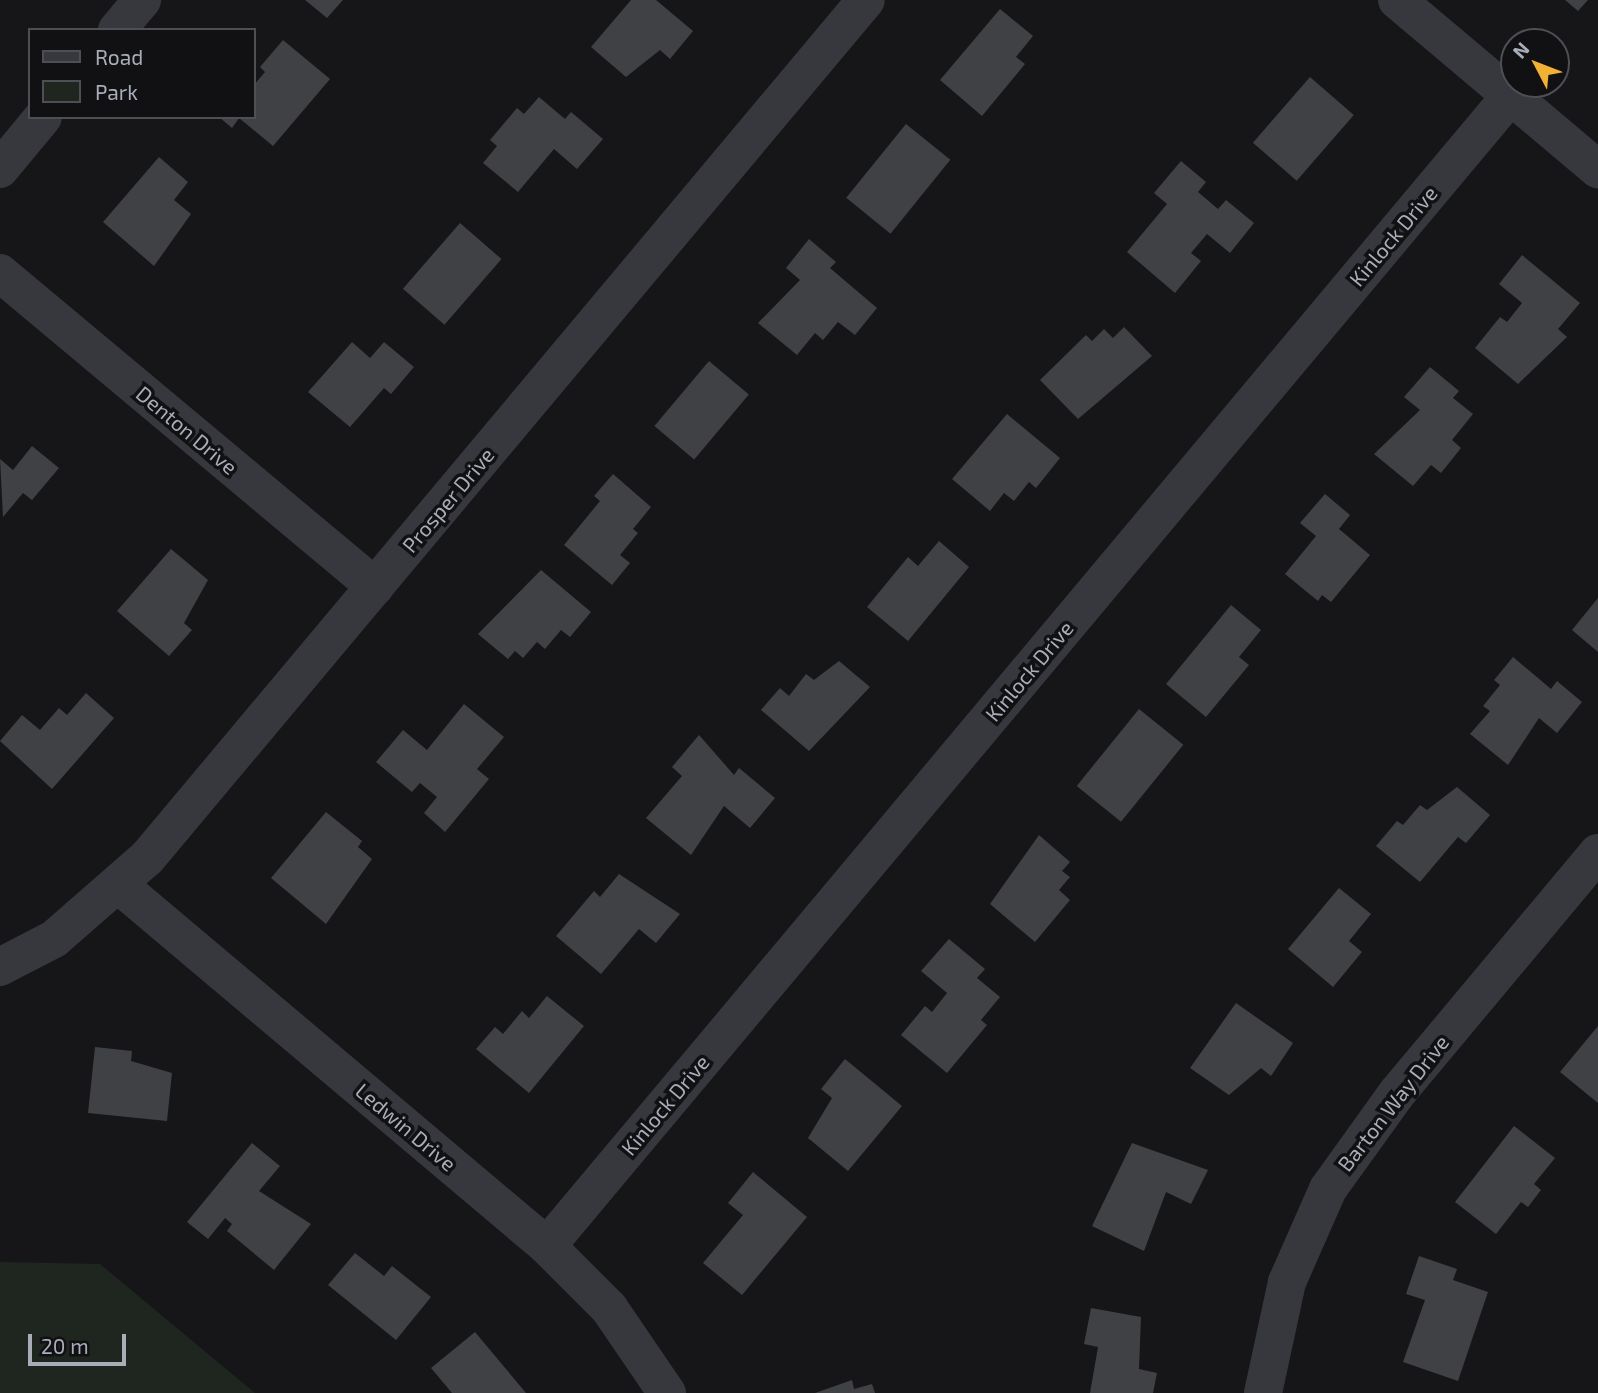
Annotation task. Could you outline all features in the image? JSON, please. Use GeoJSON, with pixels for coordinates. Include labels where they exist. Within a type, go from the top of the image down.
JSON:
{"type":"FeatureCollection","features":[{"type":"Feature","properties":{"kind":"street"},"geometry":{"type":"LineString","coordinates":[[119,28],[142,0]]}},
{"type":"Feature","properties":{"kind":"street","name":"Prosper Drive"},"geometry":{"type":"LineString","coordinates":[[0,967],[54,939],[120,886],[375,587],[866,0]]}},
{"type":"Feature","properties":{"kind":"street"},"geometry":{"type":"LineString","coordinates":[[1397,0],[1500,86]]}},
{"type":"Feature","properties":{"kind":"street","name":"Kinlock Drive"},"geometry":{"type":"LineString","coordinates":[[547,1246],[1508,98]]}},
{"type":"Feature","properties":{"kind":"street"},"geometry":{"type":"LineString","coordinates":[[1515,98],[1598,169]]}},
{"type":"Feature","properties":{"kind":"street"},"geometry":{"type":"LineString","coordinates":[[0,169],[41,119]]}},
{"type":"Feature","properties":{"kind":"street","name":"Denton Drive"},"geometry":{"type":"LineString","coordinates":[[0,273],[375,587]]}},
{"type":"Feature","properties":{"kind":"street","name":"Barton Way Drive"},"geometry":{"type":"LineString","coordinates":[[1264,1393],[1287,1282],[1328,1189],[1397,1093],[1598,853]]}},
{"type":"Feature","properties":{"kind":"street","name":"Ledwin Drive"},"geometry":{"type":"LineString","coordinates":[[120,886],[547,1246],[609,1308],[667,1393]]}},
{"type":"Feature","properties":{"kind":"green space"},"geometry":{"type":"Polygon","coordinates":[[[0,1262],[100,1264],[255,1393],[0,1393],[0,1262]]]}},
{"type":"Feature","properties":{"kind":"building"},"geometry":{"type":"Polygon","coordinates":[[[305,0],[343,0],[327,18],[305,0]]]}},
{"type":"Feature","properties":{"kind":"building"},"geometry":{"type":"Polygon","coordinates":[[[631,0],[656,0],[693,31],[670,59],[660,50],[626,77],[591,47],[631,0]]]}},
{"type":"Feature","properties":{"kind":"building"},"geometry":{"type":"Polygon","coordinates":[[[1565,0],[1588,0],[1578,11],[1565,0]]]}},
{"type":"Feature","properties":{"kind":"building"},"geometry":{"type":"Polygon","coordinates":[[[1000,9],[1033,36],[1016,57],[1025,64],[982,116],[940,80],[1000,9]]]}},
{"type":"Feature","properties":{"kind":"building"},"geometry":{"type":"Polygon","coordinates":[[[283,40],[330,79],[273,146],[240,119],[256,119],[256,83],[265,72],[260,67],[283,40]]]}},
{"type":"Feature","properties":{"kind":"building"},"geometry":{"type":"Polygon","coordinates":[[[1310,77],[1354,115],[1297,181],[1253,143],[1310,77]]]}},
{"type":"Feature","properties":{"kind":"building"},"geometry":{"type":"Polygon","coordinates":[[[539,97],[565,119],[571,112],[603,139],[577,169],[554,149],[518,192],[483,163],[497,146],[490,140],[517,108],[524,114],[539,97]]]}},
{"type":"Feature","properties":{"kind":"building"},"geometry":{"type":"Polygon","coordinates":[[[221,119],[238,119],[232,128],[221,119]]]}},
{"type":"Feature","properties":{"kind":"building"},"geometry":{"type":"Polygon","coordinates":[[[906,124],[950,160],[891,234],[846,198],[906,124]]]}},
{"type":"Feature","properties":{"kind":"building"},"geometry":{"type":"Polygon","coordinates":[[[159,157],[188,182],[174,200],[191,214],[154,266],[103,222],[159,157]]]}},
{"type":"Feature","properties":{"kind":"building"},"geometry":{"type":"Polygon","coordinates":[[[1181,161],[1206,182],[1198,192],[1218,209],[1226,200],[1254,223],[1230,253],[1207,234],[1191,253],[1201,261],[1175,293],[1127,252],[1167,204],[1154,193],[1181,161]]]}},
{"type":"Feature","properties":{"kind":"building"},"geometry":{"type":"Polygon","coordinates":[[[460,223],[502,259],[444,325],[403,289],[460,223]]]}},
{"type":"Feature","properties":{"kind":"building"},"geometry":{"type":"Polygon","coordinates":[[[809,239],[836,262],[830,268],[877,308],[855,335],[838,322],[823,340],[815,333],[797,355],[758,323],[800,280],[786,268],[809,239]]]}},
{"type":"Feature","properties":{"kind":"building"},"geometry":{"type":"Polygon","coordinates":[[[1522,255],[1580,303],[1558,329],[1567,337],[1518,384],[1475,348],[1500,317],[1507,322],[1522,303],[1499,284],[1522,255]]]}},
{"type":"Feature","properties":{"kind":"building"},"geometry":{"type":"Polygon","coordinates":[[[1124,327],[1152,356],[1078,419],[1040,380],[1086,335],[1092,341],[1104,329],[1113,338],[1124,327]]]}},
{"type":"Feature","properties":{"kind":"building"},"geometry":{"type":"Polygon","coordinates":[[[352,342],[370,358],[384,342],[414,367],[391,394],[384,388],[350,427],[308,392],[352,342]]]}},
{"type":"Feature","properties":{"kind":"building"},"geometry":{"type":"Polygon","coordinates":[[[709,361],[749,394],[694,460],[654,426],[709,361]]]}},
{"type":"Feature","properties":{"kind":"building"},"geometry":{"type":"Polygon","coordinates":[[[1430,367],[1459,391],[1453,398],[1473,414],[1452,440],[1461,448],[1441,473],[1431,465],[1413,486],[1374,454],[1420,410],[1404,397],[1430,367]]]}},
{"type":"Feature","properties":{"kind":"building"},"geometry":{"type":"Polygon","coordinates":[[[1007,414],[1060,458],[1036,488],[1029,482],[1014,501],[1004,493],[990,511],[952,479],[1007,414]]]}},
{"type":"Feature","properties":{"kind":"building"},"geometry":{"type":"Polygon","coordinates":[[[32,446],[59,468],[32,500],[23,493],[3,517],[0,459],[13,470],[32,446]]]}},
{"type":"Feature","properties":{"kind":"building"},"geometry":{"type":"Polygon","coordinates":[[[613,474],[651,507],[633,529],[638,533],[620,555],[630,563],[612,585],[564,545],[600,501],[594,496],[613,474]]]}},
{"type":"Feature","properties":{"kind":"building"},"geometry":{"type":"Polygon","coordinates":[[[1325,494],[1350,515],[1339,529],[1370,555],[1331,602],[1322,595],[1318,601],[1285,574],[1316,536],[1300,523],[1325,494]]]}},
{"type":"Feature","properties":{"kind":"building"},"geometry":{"type":"Polygon","coordinates":[[[939,541],[969,567],[908,641],[867,607],[908,557],[918,566],[939,541]]]}},
{"type":"Feature","properties":{"kind":"building"},"geometry":{"type":"Polygon","coordinates":[[[171,549],[208,580],[184,623],[192,630],[169,656],[117,611],[171,549]]]}},
{"type":"Feature","properties":{"kind":"building"},"geometry":{"type":"Polygon","coordinates":[[[541,570],[591,612],[570,637],[561,630],[545,649],[537,642],[523,658],[515,651],[508,659],[478,634],[541,570]]]}},
{"type":"Feature","properties":{"kind":"building"},"geometry":{"type":"Polygon","coordinates":[[[1598,598],[1598,652],[1572,630],[1598,598]]]}},
{"type":"Feature","properties":{"kind":"building"},"geometry":{"type":"Polygon","coordinates":[[[1231,605],[1261,630],[1239,657],[1249,665],[1206,717],[1166,684],[1231,605]]]}},
{"type":"Feature","properties":{"kind":"building"},"geometry":{"type":"Polygon","coordinates":[[[1513,657],[1551,689],[1557,681],[1582,702],[1557,733],[1539,718],[1508,765],[1470,734],[1490,711],[1483,706],[1500,685],[1494,680],[1513,657]]]}},
{"type":"Feature","properties":{"kind":"building"},"geometry":{"type":"Polygon","coordinates":[[[839,661],[870,687],[809,751],[761,710],[780,688],[789,696],[806,674],[814,680],[839,661]]]}},
{"type":"Feature","properties":{"kind":"building"},"geometry":{"type":"Polygon","coordinates":[[[86,693],[114,718],[52,789],[0,741],[22,715],[40,730],[59,708],[67,715],[86,693]]]}},
{"type":"Feature","properties":{"kind":"building"},"geometry":{"type":"Polygon","coordinates":[[[464,704],[504,737],[477,769],[489,779],[445,832],[424,813],[437,797],[420,783],[412,792],[376,762],[403,730],[427,750],[464,704]]]}},
{"type":"Feature","properties":{"kind":"building"},"geometry":{"type":"Polygon","coordinates":[[[1139,709],[1183,745],[1121,822],[1077,786],[1139,709]]]}},
{"type":"Feature","properties":{"kind":"building"},"geometry":{"type":"Polygon","coordinates":[[[699,735],[734,775],[739,768],[775,798],[750,828],[724,806],[691,855],[646,818],[682,776],[672,767],[699,735]]]}},
{"type":"Feature","properties":{"kind":"building"},"geometry":{"type":"Polygon","coordinates":[[[1457,787],[1490,815],[1466,843],[1458,837],[1420,882],[1376,846],[1397,821],[1403,825],[1420,805],[1427,810],[1457,787]]]}},
{"type":"Feature","properties":{"kind":"building"},"geometry":{"type":"Polygon","coordinates":[[[326,812],[362,841],[358,847],[372,859],[326,924],[271,878],[326,812]]]}},
{"type":"Feature","properties":{"kind":"building"},"geometry":{"type":"Polygon","coordinates":[[[1039,835],[1070,862],[1062,871],[1070,877],[1059,890],[1070,900],[1035,942],[990,904],[1039,835]]]}},
{"type":"Feature","properties":{"kind":"building"},"geometry":{"type":"Polygon","coordinates":[[[619,874],[680,914],[656,943],[639,929],[601,974],[556,936],[594,891],[600,897],[619,874]]]}},
{"type":"Feature","properties":{"kind":"building"},"geometry":{"type":"Polygon","coordinates":[[[1339,888],[1371,914],[1349,941],[1362,952],[1333,987],[1288,949],[1339,888]]]}},
{"type":"Feature","properties":{"kind":"building"},"geometry":{"type":"Polygon","coordinates":[[[949,939],[985,969],[977,978],[1000,997],[981,1020],[987,1025],[947,1073],[901,1035],[925,1006],[932,1012],[947,993],[921,971],[949,939]]]}},
{"type":"Feature","properties":{"kind":"building"},"geometry":{"type":"Polygon","coordinates":[[[547,996],[584,1026],[529,1093],[476,1049],[495,1027],[503,1034],[522,1011],[529,1018],[547,996]]]}},
{"type":"Feature","properties":{"kind":"building"},"geometry":{"type":"Polygon","coordinates":[[[1236,1003],[1293,1043],[1271,1076],[1261,1068],[1229,1095],[1190,1068],[1236,1003]]]}},
{"type":"Feature","properties":{"kind":"building"},"geometry":{"type":"Polygon","coordinates":[[[1598,1026],[1598,1103],[1560,1072],[1598,1026]]]}},
{"type":"Feature","properties":{"kind":"building"},"geometry":{"type":"Polygon","coordinates":[[[95,1047],[132,1051],[131,1061],[172,1073],[167,1121],[88,1113],[95,1047]]]}},
{"type":"Feature","properties":{"kind":"building"},"geometry":{"type":"Polygon","coordinates":[[[845,1059],[902,1106],[848,1171],[808,1138],[832,1098],[821,1089],[845,1059]]]}},
{"type":"Feature","properties":{"kind":"building"},"geometry":{"type":"Polygon","coordinates":[[[1514,1126],[1555,1158],[1534,1184],[1541,1190],[1528,1207],[1521,1202],[1496,1234],[1455,1202],[1514,1126]]]}},
{"type":"Feature","properties":{"kind":"building"},"geometry":{"type":"Polygon","coordinates":[[[252,1143],[280,1166],[259,1191],[311,1224],[274,1270],[227,1231],[232,1224],[225,1218],[208,1239],[187,1222],[252,1143]]]}},
{"type":"Feature","properties":{"kind":"building"},"geometry":{"type":"Polygon","coordinates":[[[1132,1143],[1208,1170],[1191,1204],[1166,1192],[1144,1251],[1092,1226],[1132,1143]]]}},
{"type":"Feature","properties":{"kind":"building"},"geometry":{"type":"Polygon","coordinates":[[[753,1172],[807,1217],[742,1295],[703,1263],[743,1215],[728,1203],[753,1172]]]}},
{"type":"Feature","properties":{"kind":"building"},"geometry":{"type":"Polygon","coordinates":[[[355,1253],[384,1276],[392,1266],[431,1297],[396,1340],[328,1285],[355,1253]]]}},
{"type":"Feature","properties":{"kind":"building"},"geometry":{"type":"Polygon","coordinates":[[[1419,1256],[1457,1269],[1453,1280],[1488,1292],[1458,1381],[1403,1362],[1425,1300],[1406,1294],[1419,1256]]]}},
{"type":"Feature","properties":{"kind":"building"},"geometry":{"type":"Polygon","coordinates":[[[1091,1308],[1141,1317],[1139,1369],[1157,1373],[1153,1393],[1090,1393],[1098,1347],[1084,1344],[1091,1308]]]}},
{"type":"Feature","properties":{"kind":"building"},"geometry":{"type":"Polygon","coordinates":[[[475,1332],[526,1393],[452,1393],[431,1368],[475,1332]]]}},
{"type":"Feature","properties":{"kind":"building"},"geometry":{"type":"Polygon","coordinates":[[[852,1380],[854,1389],[872,1384],[875,1393],[815,1393],[852,1380]]]}}]}
